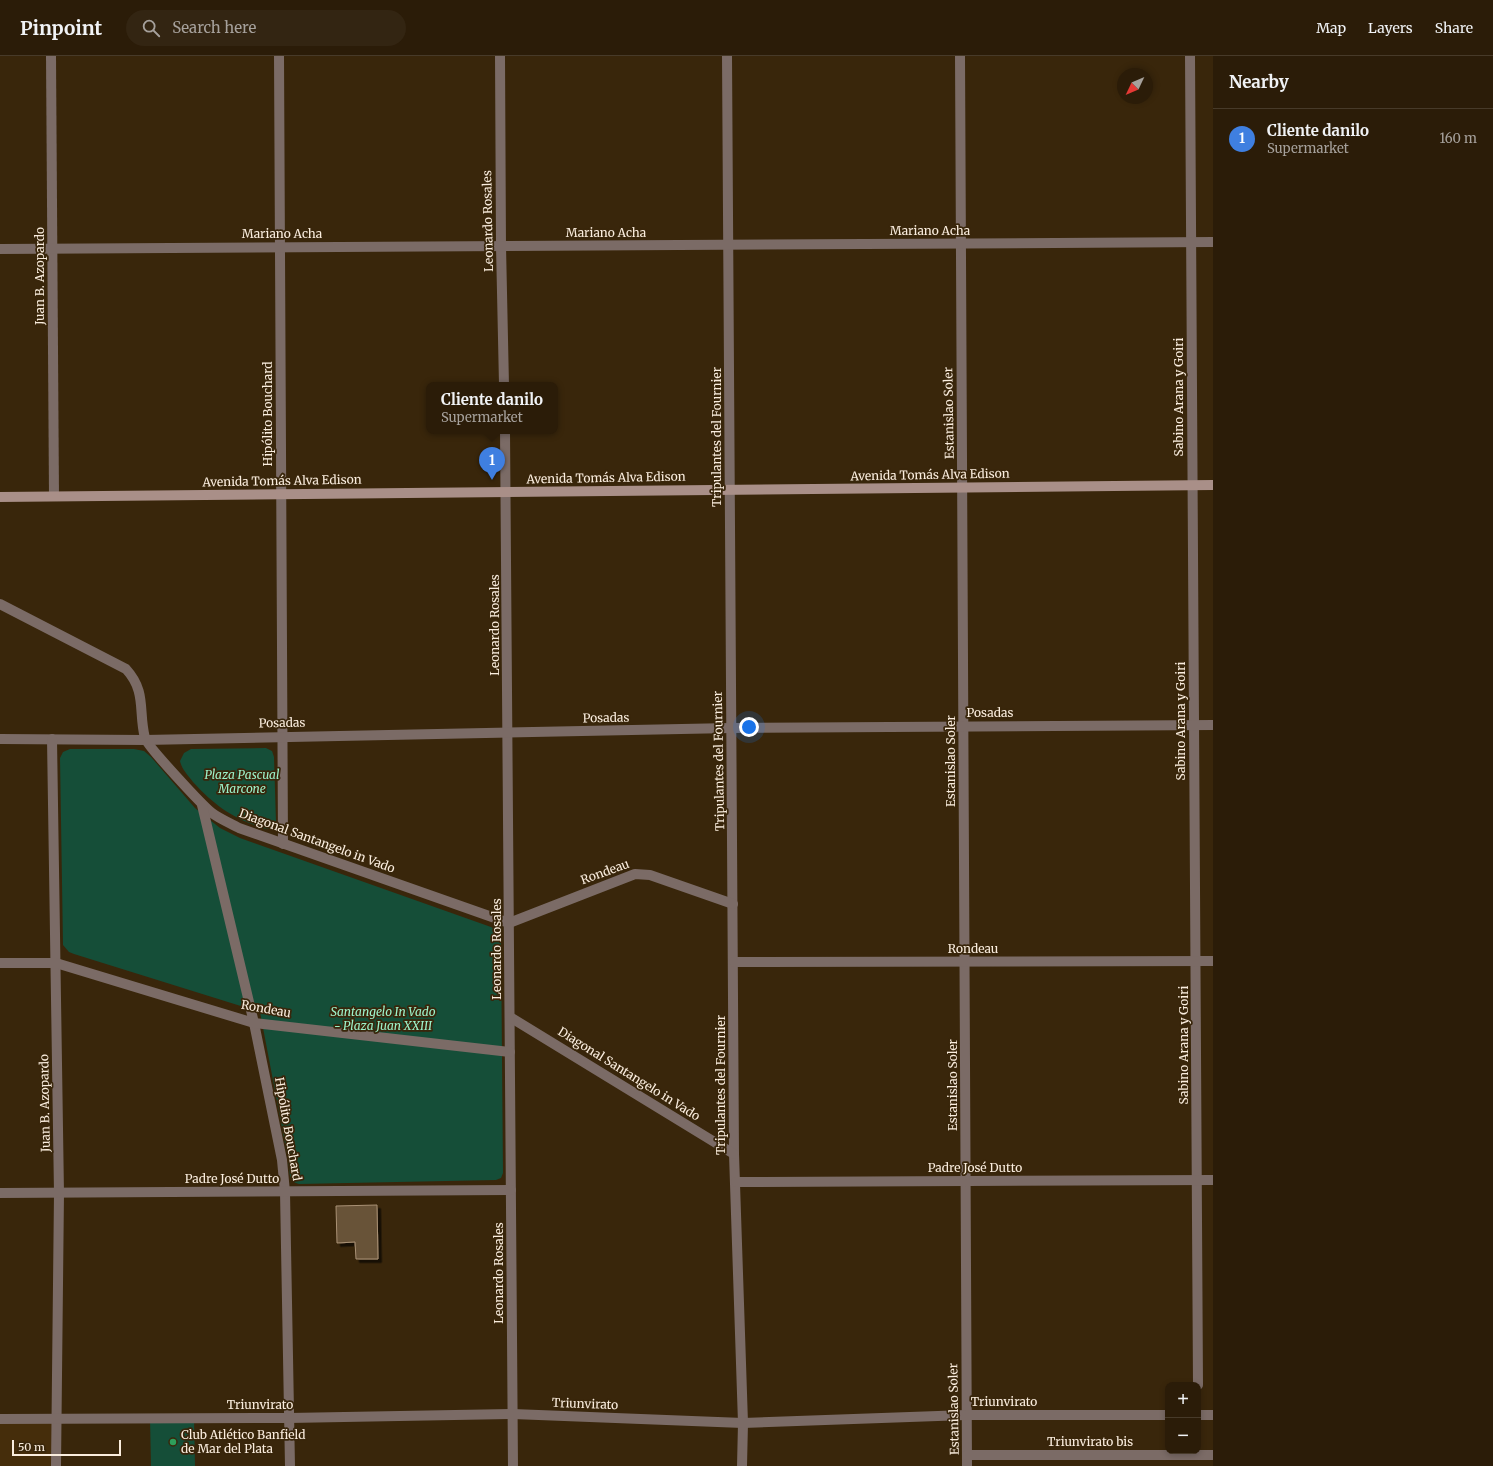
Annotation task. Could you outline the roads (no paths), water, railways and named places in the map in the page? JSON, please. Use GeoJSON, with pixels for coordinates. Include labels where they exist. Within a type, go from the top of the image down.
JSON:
{"type":"FeatureCollection","features":[{"type":"Feature","properties":{"kind":"main road","name":"Avenida Tomás Alva Edison"},"geometry":{"type":"LineString","coordinates":[[0,497],[1213,485]]}},
{"type":"Feature","properties":{"kind":"street","name":"Juan B. Azopardo"},"geometry":{"type":"LineString","coordinates":[[51,56],[54,496]]}},
{"type":"Feature","properties":{"kind":"street","name":"Hipólito Bouchard"},"geometry":{"type":"LineString","coordinates":[[279,56],[283,844]]}},
{"type":"Feature","properties":{"kind":"street","name":"Leonardo Rosales"},"geometry":{"type":"LineString","coordinates":[[500,56],[501,246],[504,382]]}},
{"type":"Feature","properties":{"kind":"street","name":"Tripulantes del Fournier"},"geometry":{"type":"LineString","coordinates":[[727,56],[734,904],[734,1154],[743,1423],[742,1466]]}},
{"type":"Feature","properties":{"kind":"street","name":"Estanislao Soler"},"geometry":{"type":"LineString","coordinates":[[960,56],[966,962],[967,1466]]}},
{"type":"Feature","properties":{"kind":"street","name":"Sabino Arana y Goiri"},"geometry":{"type":"LineString","coordinates":[[1190,56],[1198,1382]]}},
{"type":"Feature","properties":{"kind":"street","name":"Mariano Acha"},"geometry":{"type":"LineString","coordinates":[[0,249],[1213,242]]}},
{"type":"Feature","properties":{"kind":"street","name":"Leonardo Rosales"},"geometry":{"type":"LineString","coordinates":[[505,434],[507,492],[513,1414],[512,1466]]}},
{"type":"Feature","properties":{"kind":"street"},"geometry":{"type":"LineString","coordinates":[[0,604],[126,669],[137,683],[140,692],[145,740]]}},
{"type":"Feature","properties":{"kind":"street","name":"Posadas"},"geometry":{"type":"LineString","coordinates":[[0,739],[145,740],[732,728],[1213,725]]}},
{"type":"Feature","properties":{"kind":"street","name":"Juan B. Azopardo"},"geometry":{"type":"LineString","coordinates":[[52,739],[59,1193],[55,1418],[56,1466]]}},
{"type":"Feature","properties":{"kind":"street","name":"Diagonal Santangelo in Vado"},"geometry":{"type":"LineString","coordinates":[[145,740],[202,805],[214,814],[239,828],[509,923]]}},
{"type":"Feature","properties":{"kind":"street","name":"Hipólito Bouchard"},"geometry":{"type":"LineString","coordinates":[[202,805],[254,1023],[282,1160],[285,1192],[290,1466]]}},
{"type":"Feature","properties":{"kind":"street","name":"Rondeau"},"geometry":{"type":"LineString","coordinates":[[509,923],[635,874],[650,875],[734,904]]}},
{"type":"Feature","properties":{"kind":"street","name":"Rondeau"},"geometry":{"type":"LineString","coordinates":[[734,962],[1213,961]]}},
{"type":"Feature","properties":{"kind":"street","name":"Rondeau"},"geometry":{"type":"LineString","coordinates":[[0,963],[56,963],[254,1023],[510,1052]]}},
{"type":"Feature","properties":{"kind":"street","name":"Diagonal Santangelo in Vado"},"geometry":{"type":"LineString","coordinates":[[510,1017],[734,1154]]}},
{"type":"Feature","properties":{"kind":"street","name":"Padre José Dutto"},"geometry":{"type":"LineString","coordinates":[[736,1182],[1213,1180]]}},
{"type":"Feature","properties":{"kind":"street","name":"Padre José Dutto"},"geometry":{"type":"LineString","coordinates":[[0,1193],[511,1190]]}},
{"type":"Feature","properties":{"kind":"street","name":"Triunvirato"},"geometry":{"type":"LineString","coordinates":[[0,1419],[290,1418],[513,1414],[743,1423],[966,1415],[1165,1415]]}},
{"type":"Feature","properties":{"kind":"street"},"geometry":{"type":"LineString","coordinates":[[1201,1415],[1213,1415]]}},
{"type":"Feature","properties":{"kind":"street","name":"Triunvirato bis"},"geometry":{"type":"LineString","coordinates":[[967,1455],[1165,1453]]}},
{"type":"Feature","properties":{"kind":"street"},"geometry":{"type":"LineString","coordinates":[[1197,1454],[1197,1466]]}},
{"type":"Feature","properties":{"kind":"street","name":"Triunvirato bis"},"geometry":{"type":"LineString","coordinates":[[1201,1454],[1213,1455]]}},
{"type":"Feature","properties":{"kind":"place","name":"Cliente danilo"},"geometry":{"type":"Point","coordinates":[492,480]}},
{"type":"Feature","properties":{"kind":"place","name":"Club Atlético Banfield de Mar del Plata"},"geometry":{"type":"Point","coordinates":[173,1442]}},
{"type":"Feature","properties":{"kind":"park label","name":"Plaza Pascual Marcone"},"geometry":{"type":"Point","coordinates":[242,782]}},
{"type":"Feature","properties":{"kind":"park label","name":"Santangelo In Vado - Plaza Juan XXIII"},"geometry":{"type":"Point","coordinates":[383,1019]}}]}
